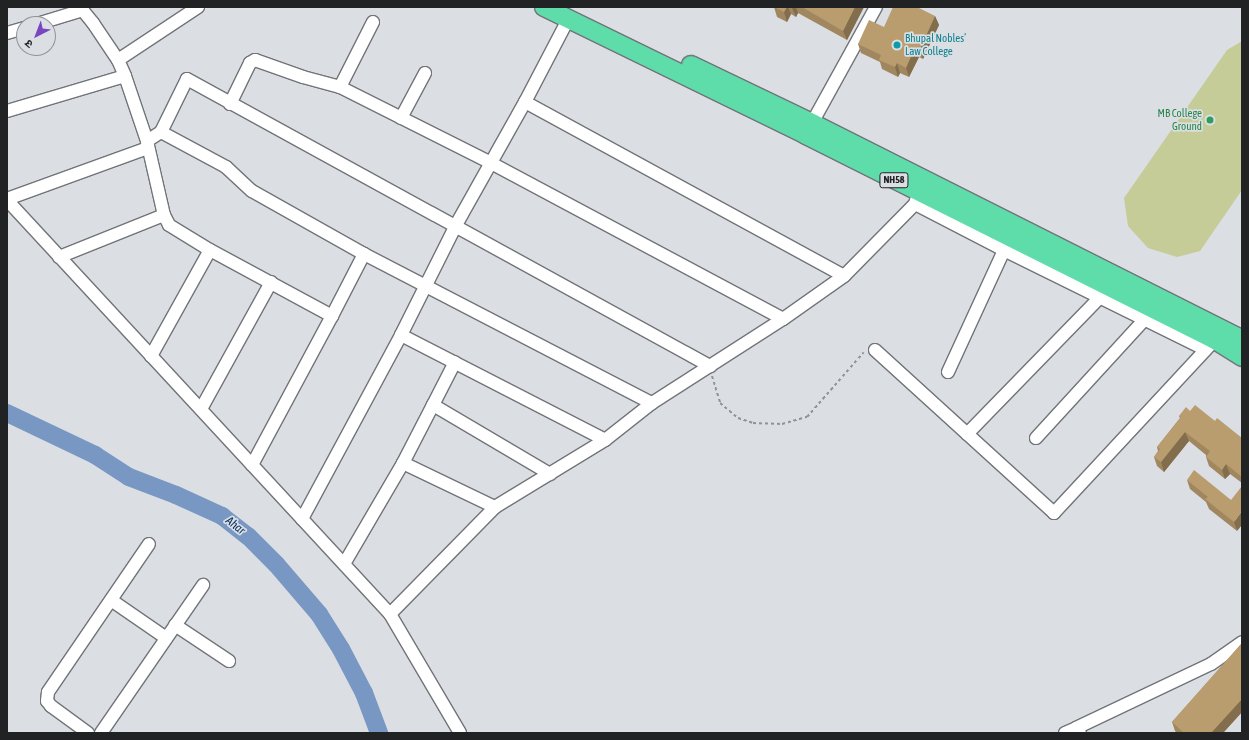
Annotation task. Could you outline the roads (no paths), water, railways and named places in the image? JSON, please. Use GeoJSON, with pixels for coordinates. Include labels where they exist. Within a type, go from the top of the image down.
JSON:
{"type":"FeatureCollection","features":[{"type":"Feature","properties":{"kind":"highway","name":"NH58"},"geometry":{"type":"LineString","coordinates":[[544,7],[571,11],[809,129],[1242,339]]}},
{"type":"Feature","properties":{"kind":"highway","name":"NH58"},"geometry":{"type":"LineString","coordinates":[[809,129],[917,198],[1210,345],[1242,357]]}},
{"type":"Feature","properties":{"kind":"street"},"geometry":{"type":"LineString","coordinates":[[118,60],[198,7]]}},
{"type":"Feature","properties":{"kind":"street"},"geometry":{"type":"LineString","coordinates":[[809,129],[876,7]]}},
{"type":"Feature","properties":{"kind":"street"},"geometry":{"type":"LineString","coordinates":[[56,17],[82,8],[118,60],[125,76],[147,145],[164,215],[169,225],[210,250],[332,316]]}},
{"type":"Feature","properties":{"kind":"street"},"geometry":{"type":"LineString","coordinates":[[302,519],[401,335],[456,225],[525,102],[571,11]]}},
{"type":"Feature","properties":{"kind":"street"},"geometry":{"type":"LineString","coordinates":[[340,87],[373,22]]}},
{"type":"Feature","properties":{"kind":"street"},"geometry":{"type":"LineString","coordinates":[[230,104],[250,63],[255,60],[303,77],[340,87],[491,163],[783,319]]}},
{"type":"Feature","properties":{"kind":"street"},"geometry":{"type":"LineString","coordinates":[[402,118],[425,72]]}},
{"type":"Feature","properties":{"kind":"street"},"geometry":{"type":"LineString","coordinates":[[7,111],[125,76]]}},
{"type":"Feature","properties":{"kind":"street"},"geometry":{"type":"LineString","coordinates":[[460,733],[390,614],[7,199],[147,145],[161,132],[187,79],[230,104],[456,225],[710,366]]}},
{"type":"Feature","properties":{"kind":"street"},"geometry":{"type":"LineString","coordinates":[[525,102],[844,276]]}},
{"type":"Feature","properties":{"kind":"street"},"geometry":{"type":"LineString","coordinates":[[161,132],[226,167],[252,191],[364,254],[652,403]]}},
{"type":"Feature","properties":{"kind":"street"},"geometry":{"type":"LineString","coordinates":[[390,614],[495,507],[605,440],[652,403],[783,319],[844,276],[917,198],[1004,250],[1145,319],[1210,345],[1056,513],[1054,513],[875,350]]}},
{"type":"Feature","properties":{"kind":"street"},"geometry":{"type":"LineString","coordinates":[[59,256],[164,215]]}},
{"type":"Feature","properties":{"kind":"street"},"geometry":{"type":"LineString","coordinates":[[151,356],[210,250]]}},
{"type":"Feature","properties":{"kind":"street"},"geometry":{"type":"LineString","coordinates":[[948,372],[1004,250]]}},
{"type":"Feature","properties":{"kind":"street"},"geometry":{"type":"LineString","coordinates":[[252,465],[364,254]]}},
{"type":"Feature","properties":{"kind":"street"},"geometry":{"type":"LineString","coordinates":[[200,409],[271,282]]}},
{"type":"Feature","properties":{"kind":"street"},"geometry":{"type":"LineString","coordinates":[[967,434],[1100,297]]}},
{"type":"Feature","properties":{"kind":"street"},"geometry":{"type":"LineString","coordinates":[[1036,438],[1145,319]]}},
{"type":"Feature","properties":{"kind":"street"},"geometry":{"type":"LineString","coordinates":[[401,335],[605,440]]}},
{"type":"Feature","properties":{"kind":"street"},"geometry":{"type":"LineString","coordinates":[[344,564],[403,463],[455,362]]}},
{"type":"Feature","properties":{"kind":"street"},"geometry":{"type":"LineString","coordinates":[[433,405],[550,474]]}},
{"type":"Feature","properties":{"kind":"street"},"geometry":{"type":"LineString","coordinates":[[403,463],[495,507]]}},
{"type":"Feature","properties":{"kind":"street"},"geometry":{"type":"LineString","coordinates":[[88,733],[50,706],[47,700],[48,692],[149,544]]}},
{"type":"Feature","properties":{"kind":"street"},"geometry":{"type":"LineString","coordinates":[[101,733],[203,585]]}},
{"type":"Feature","properties":{"kind":"street"},"geometry":{"type":"LineString","coordinates":[[111,600],[166,638]]}},
{"type":"Feature","properties":{"kind":"street"},"geometry":{"type":"LineString","coordinates":[[175,625],[229,661]]}},
{"type":"Feature","properties":{"kind":"street"},"geometry":{"type":"LineString","coordinates":[[1074,731],[1211,664],[1242,642]]}},
{"type":"Feature","properties":{"kind":"waterway","name":"Ahar"},"geometry":{"type":"LineString","coordinates":[[7,413],[95,455],[129,477],[176,495],[222,516],[248,536],[276,564],[319,614],[341,649],[364,693],[379,733]]}},
{"type":"Feature","properties":{"kind":"place","name":"Bhupal Nobles’ Law College"},"geometry":{"type":"Point","coordinates":[897,45]}},
{"type":"Feature","properties":{"kind":"place","name":"MB College Ground"},"geometry":{"type":"Point","coordinates":[1210,120]}}]}
